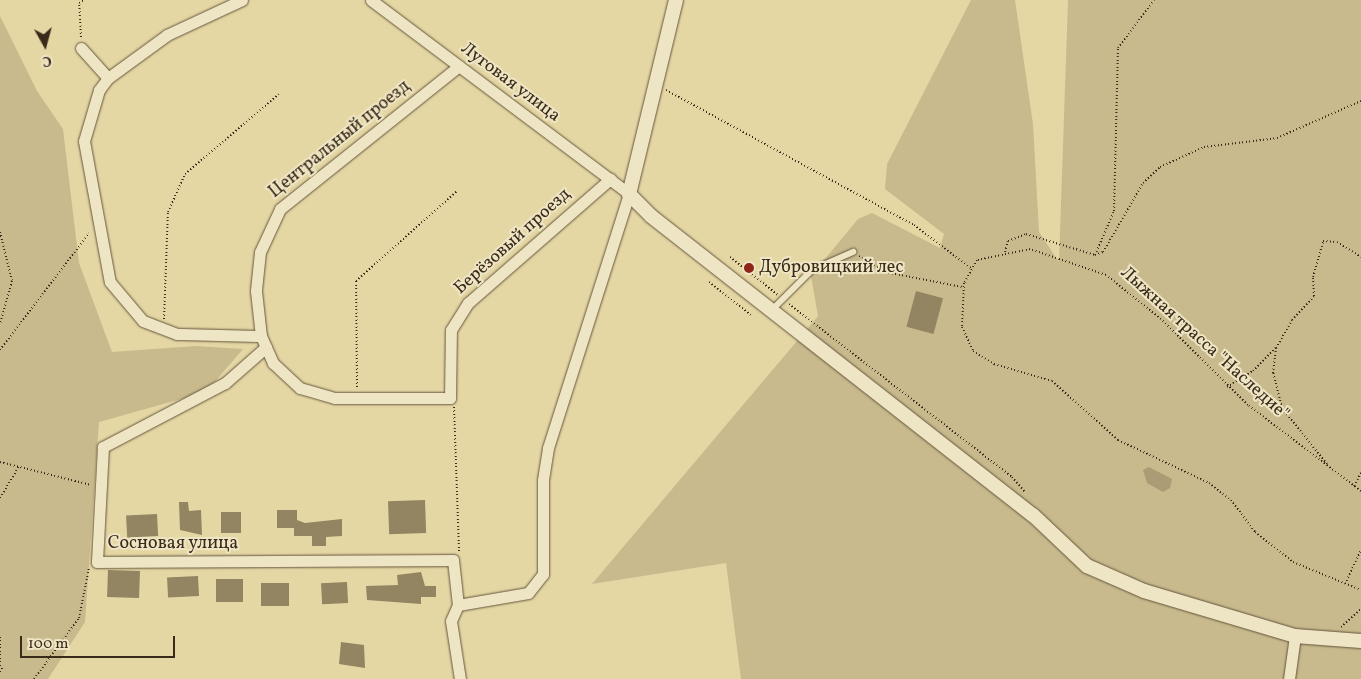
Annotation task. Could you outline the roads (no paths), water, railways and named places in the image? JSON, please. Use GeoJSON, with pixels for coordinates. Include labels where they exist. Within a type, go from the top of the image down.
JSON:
{"type":"FeatureCollection","features":[{"type":"Feature","properties":{"kind":"street"},"geometry":{"type":"LineString","coordinates":[[242,0],[167,35],[108,78],[99,90],[84,141],[97,227],[110,282],[142,321],[177,334],[263,341]]}},
{"type":"Feature","properties":{"kind":"street","name":"Луговая улица"},"geometry":{"type":"LineString","coordinates":[[371,0],[629,194]]}},
{"type":"Feature","properties":{"kind":"street"},"geometry":{"type":"LineString","coordinates":[[460,679],[451,622],[458,604],[528,593],[543,574],[543,481],[548,448],[629,194],[676,0]]}},
{"type":"Feature","properties":{"kind":"street"},"geometry":{"type":"LineString","coordinates":[[81,48],[108,78]]}},
{"type":"Feature","properties":{"kind":"street","name":"Центральный проезд"},"geometry":{"type":"LineString","coordinates":[[450,398],[335,398],[300,388],[273,363],[263,341],[256,291],[260,252],[280,208],[459,66]]}},
{"type":"Feature","properties":{"kind":"street","name":"Берёзовый проезд"},"geometry":{"type":"LineString","coordinates":[[450,398],[451,330],[468,303],[610,179]]}},
{"type":"Feature","properties":{"kind":"street"},"geometry":{"type":"LineString","coordinates":[[629,194],[770,311],[1033,514],[1087,566],[1144,591],[1295,636],[1361,641]]}},
{"type":"Feature","properties":{"kind":"street","name":"Сосновая улица"},"geometry":{"type":"LineString","coordinates":[[263,341],[225,383],[103,447],[97,562],[452,560],[458,604]]}},
{"type":"Feature","properties":{"kind":"street"},"geometry":{"type":"LineString","coordinates":[[1288,679],[1295,636]]}},
{"type":"Feature","properties":{"kind":"lane"},"geometry":{"type":"LineString","coordinates":[[770,311],[812,270],[853,252]]}},
{"type":"Feature","properties":{"kind":"place","name":"Дубровицкий лес"},"geometry":{"type":"Point","coordinates":[749,268]}}]}
